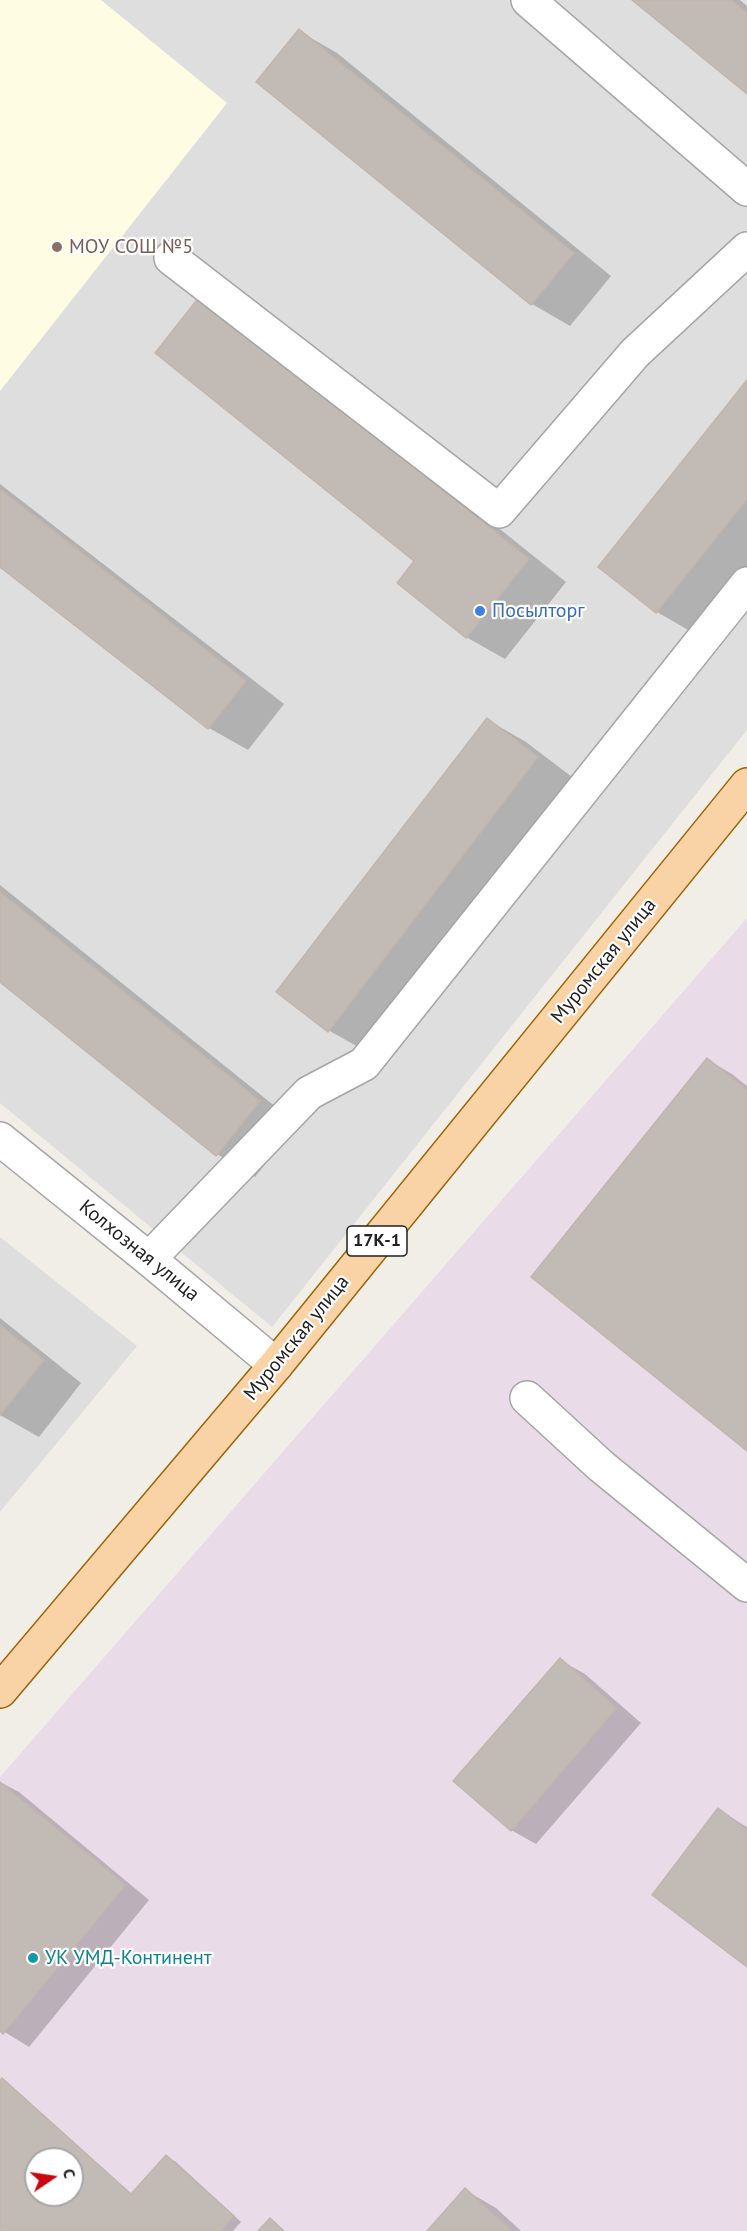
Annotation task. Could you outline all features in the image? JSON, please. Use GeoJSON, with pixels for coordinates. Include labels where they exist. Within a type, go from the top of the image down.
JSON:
{"type":"FeatureCollection","features":[{"type":"Feature","properties":{"kind":"main road","name":"Муромская улица"},"geometry":{"type":"LineString","coordinates":[[0,1691],[276,1365],[747,785]]}},
{"type":"Feature","properties":{"kind":"street"},"geometry":{"type":"LineString","coordinates":[[528,0],[747,189]]}},
{"type":"Feature","properties":{"kind":"street"},"geometry":{"type":"LineString","coordinates":[[171,258],[499,511],[635,353],[747,249]]}},
{"type":"Feature","properties":{"kind":"street"},"geometry":{"type":"LineString","coordinates":[[149,1259],[309,1093],[364,1064],[747,584]]}},
{"type":"Feature","properties":{"kind":"street","name":"Колхозная улица"},"geometry":{"type":"LineString","coordinates":[[0,1139],[276,1365]]}},
{"type":"Feature","properties":{"kind":"street"},"geometry":{"type":"LineString","coordinates":[[527,1398],[601,1466],[747,1585]]}},
{"type":"Feature","properties":{"kind":"shaded area"},"geometry":{"type":"Polygon","coordinates":[[[0,0],[747,0],[747,730],[272,1327],[0,1103],[0,0]]]}},
{"type":"Feature","properties":{"kind":"shaded area","name":"МОУ СОШ №5"},"geometry":{"type":"Polygon","coordinates":[[[0,0],[101,0],[227,103],[0,391],[0,0]]]}},
{"type":"Feature","properties":{"kind":"shaded area"},"geometry":{"type":"Polygon","coordinates":[[[747,918],[747,2231],[0,2231],[0,1777],[747,918]]]}},
{"type":"Feature","properties":{"kind":"shaded area"},"geometry":{"type":"Polygon","coordinates":[[[0,1237],[137,1346],[0,1512],[0,1237]]]}},
{"type":"Feature","properties":{"kind":"building"},"geometry":{"type":"Polygon","coordinates":[[[632,0],[731,0],[747,13],[747,94],[632,0]]]}},
{"type":"Feature","properties":{"kind":"building"},"geometry":{"type":"Polygon","coordinates":[[[299,29],[574,253],[531,305],[256,82],[299,29]]]}},
{"type":"Feature","properties":{"kind":"building"},"geometry":{"type":"Polygon","coordinates":[[[200,296],[529,559],[466,638],[397,583],[414,561],[155,353],[200,296]]]}},
{"type":"Feature","properties":{"kind":"building"},"geometry":{"type":"Polygon","coordinates":[[[747,380],[747,499],[656,613],[598,567],[747,380]]]}},
{"type":"Feature","properties":{"kind":"building"},"geometry":{"type":"Polygon","coordinates":[[[0,489],[246,681],[208,729],[0,567],[0,489]]]}},
{"type":"Feature","properties":{"kind":"building"},"geometry":{"type":"Polygon","coordinates":[[[487,718],[538,757],[328,1032],[276,992],[487,718]]]}},
{"type":"Feature","properties":{"kind":"building"},"geometry":{"type":"Polygon","coordinates":[[[0,892],[260,1101],[216,1156],[0,982],[0,892]]]}},
{"type":"Feature","properties":{"kind":"building"},"geometry":{"type":"Polygon","coordinates":[[[707,1058],[747,1090],[747,1451],[531,1277],[707,1058]]]}},
{"type":"Feature","properties":{"kind":"building"},"geometry":{"type":"Polygon","coordinates":[[[0,1325],[44,1360],[0,1415],[0,1325]]]}},
{"type":"Feature","properties":{"kind":"building"},"geometry":{"type":"Polygon","coordinates":[[[560,1658],[617,1708],[511,1831],[453,1781],[560,1658]]]}},
{"type":"Feature","properties":{"kind":"building","name":"УК УМД-Континент"},"geometry":{"type":"Polygon","coordinates":[[[0,1782],[126,1885],[3,2034],[0,2031],[0,1782]]]}},
{"type":"Feature","properties":{"kind":"building"},"geometry":{"type":"Polygon","coordinates":[[[718,1808],[747,1830],[747,1967],[652,1895],[718,1808]]]}},
{"type":"Feature","properties":{"kind":"building"},"geometry":{"type":"Polygon","coordinates":[[[2,2078],[79,2147],[24,2147],[24,2207],[84,2207],[84,2152],[131,2194],[166,2155],[234,2216],[221,2231],[0,2231],[0,2080],[2,2078]]]}},
{"type":"Feature","properties":{"kind":"building"},"geometry":{"type":"Polygon","coordinates":[[[465,2188],[510,2229],[508,2231],[427,2231],[465,2188]]]}},
{"type":"Feature","properties":{"kind":"building"},"geometry":{"type":"Polygon","coordinates":[[[270,2218],[284,2231],[258,2231],[270,2218]]]}},
{"type":"Feature","properties":{"kind":"place","name":"МОУ СОШ №5"},"geometry":{"type":"Point","coordinates":[57,247]}},
{"type":"Feature","properties":{"kind":"place","name":"Посылторг"},"geometry":{"type":"Point","coordinates":[480,611]}},
{"type":"Feature","properties":{"kind":"place","name":"УК УМД-Континент"},"geometry":{"type":"Point","coordinates":[33,1958]}}]}
